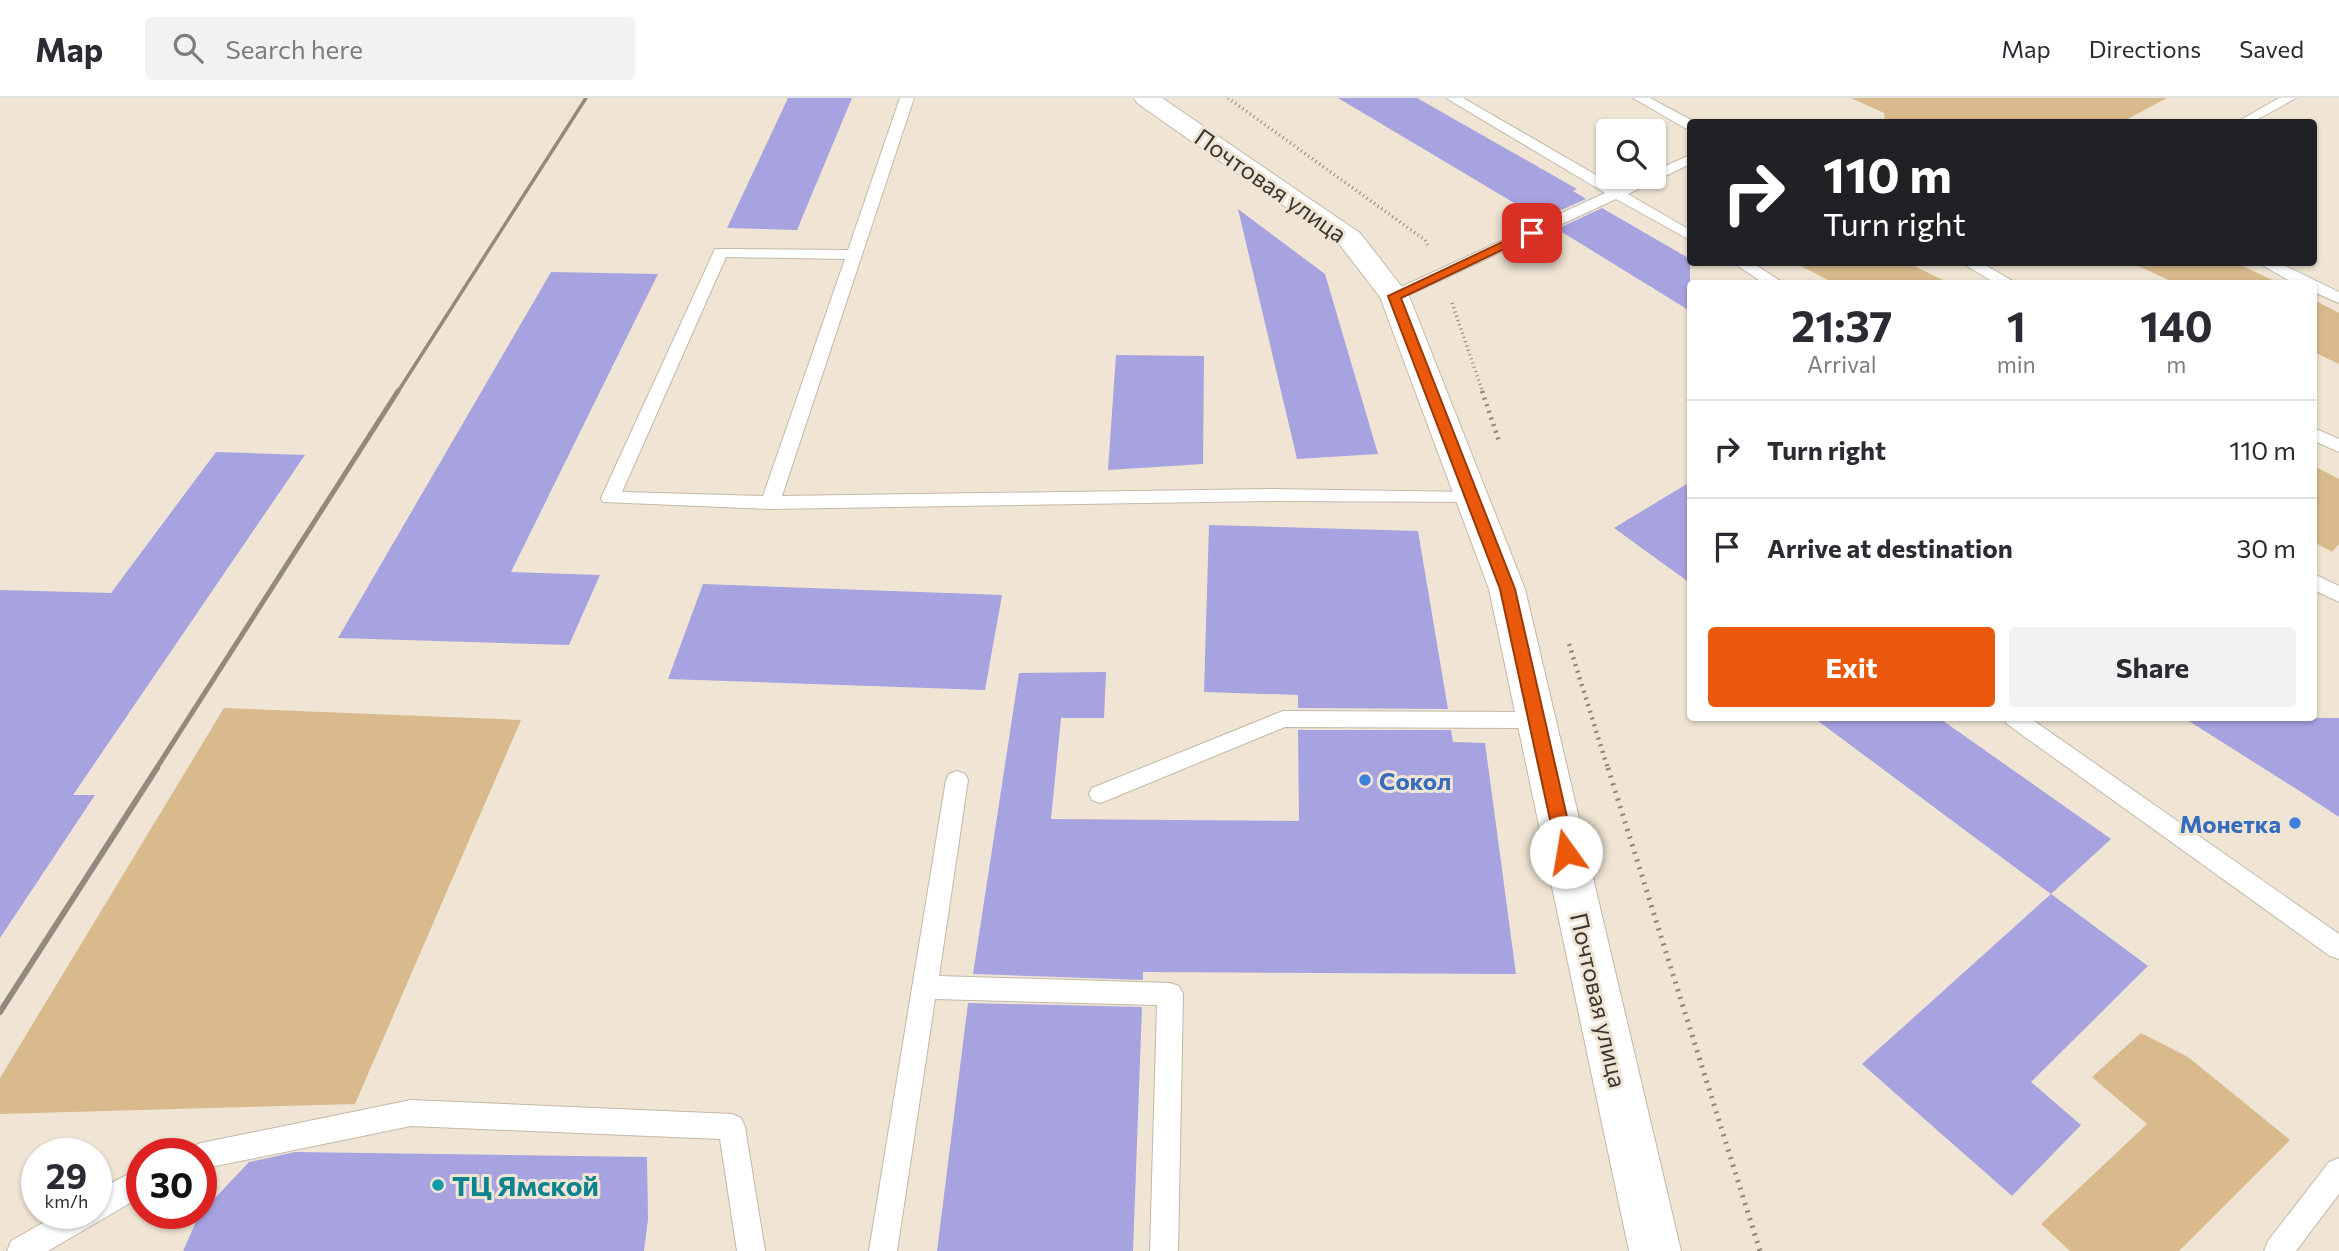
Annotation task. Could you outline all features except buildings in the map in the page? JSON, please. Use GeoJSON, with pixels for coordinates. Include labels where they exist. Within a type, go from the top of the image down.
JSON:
{"type":"FeatureCollection","features":[{"type":"Feature","properties":{"kind":"street","name":"Почтовая улица"},"geometry":{"type":"LineString","coordinates":[[1146,98],[1350,239],[1394,296],[1507,589],[1655,1251]]}},
{"type":"Feature","properties":{"kind":"lane"},"geometry":{"type":"LineString","coordinates":[[769,503],[907,98]]}},
{"type":"Feature","properties":{"kind":"lane"},"geometry":{"type":"LineString","coordinates":[[1454,98],[1687,234]]}},
{"type":"Feature","properties":{"kind":"lane"},"geometry":{"type":"LineString","coordinates":[[1640,98],[1687,123]]}},
{"type":"Feature","properties":{"kind":"lane"},"geometry":{"type":"LineString","coordinates":[[2250,119],[2289,98]]}},
{"type":"Feature","properties":{"kind":"lane"},"geometry":{"type":"LineString","coordinates":[[1666,170],[1687,160]]}},
{"type":"Feature","properties":{"kind":"lane"},"geometry":{"type":"LineString","coordinates":[[1394,296],[1626,189]]}},
{"type":"Feature","properties":{"kind":"lane"},"geometry":{"type":"LineString","coordinates":[[854,255],[720,252],[610,498],[769,503],[1270,495],[1472,498]]}},
{"type":"Feature","properties":{"kind":"lane"},"geometry":{"type":"LineString","coordinates":[[1746,266],[1770,280]]}},
{"type":"Feature","properties":{"kind":"lane"},"geometry":{"type":"LineString","coordinates":[[1975,266],[2002,280]]}},
{"type":"Feature","properties":{"kind":"lane"},"geometry":{"type":"LineString","coordinates":[[2272,266],[2301,280]]}},
{"type":"Feature","properties":{"kind":"lane"},"geometry":{"type":"LineString","coordinates":[[2317,288],[2339,298]]}},
{"type":"Feature","properties":{"kind":"lane"},"geometry":{"type":"LineString","coordinates":[[2317,435],[2339,446]]}},
{"type":"Feature","properties":{"kind":"lane"},"geometry":{"type":"LineString","coordinates":[[2317,582],[2339,595]]}},
{"type":"Feature","properties":{"kind":"lane"},"geometry":{"type":"LineString","coordinates":[[1100,794],[1283,719],[1536,720]]}},
{"type":"Feature","properties":{"kind":"lane"},"geometry":{"type":"LineString","coordinates":[[2019,721],[2339,948]]}},
{"type":"Feature","properties":{"kind":"lane"},"geometry":{"type":"LineString","coordinates":[[883,1251],[957,780]]}},
{"type":"Feature","properties":{"kind":"lane"},"geometry":{"type":"LineString","coordinates":[[924,987],[1170,994],[1164,1251]]}},
{"type":"Feature","properties":{"kind":"lane"},"geometry":{"type":"LineString","coordinates":[[217,1153],[411,1113],[732,1127],[751,1251]]}},
{"type":"Feature","properties":{"kind":"lane"},"geometry":{"type":"LineString","coordinates":[[2278,1251],[2339,1172]]}},
{"type":"Feature","properties":{"kind":"lane"},"geometry":{"type":"LineString","coordinates":[[21,1251],[59,1229]]}},
{"type":"Feature","properties":{"kind":"shaded area"},"geometry":{"type":"Polygon","coordinates":[[[1851,98],[2167,98],[2128,119],[1885,119],[1884,113],[1851,98]]]}},
{"type":"Feature","properties":{"kind":"shaded area"},"geometry":{"type":"Polygon","coordinates":[[[1801,266],[1914,266],[1943,280],[1828,280],[1801,266]]]}},
{"type":"Feature","properties":{"kind":"shaded area"},"geometry":{"type":"Polygon","coordinates":[[[2138,266],[2242,266],[2273,280],[2169,280],[2138,266]]]}},
{"type":"Feature","properties":{"kind":"shaded area"},"geometry":{"type":"Polygon","coordinates":[[[2317,302],[2339,313],[2339,364],[2317,353],[2317,302]]]}},
{"type":"Feature","properties":{"kind":"shaded area"},"geometry":{"type":"Polygon","coordinates":[[[2317,468],[2339,479],[2339,544],[2332,552],[2317,544],[2317,468]]]}},
{"type":"Feature","properties":{"kind":"shaded area"},"geometry":{"type":"Polygon","coordinates":[[[224,708],[521,720],[355,1104],[0,1114],[0,1078],[224,708]]]}},
{"type":"Feature","properties":{"kind":"shaded area"},"geometry":{"type":"Polygon","coordinates":[[[2141,1033],[2188,1057],[2290,1140],[2179,1251],[2070,1251],[2041,1224],[2147,1124],[2092,1077],[2141,1033]]]}},
{"type":"Feature","properties":{"kind":"railway"},"geometry":{"type":"LineString","coordinates":[[397,393],[586,98]]}},
{"type":"Feature","properties":{"kind":"railway"},"geometry":{"type":"LineString","coordinates":[[156,769],[398,391]]}},
{"type":"Feature","properties":{"kind":"railway"},"geometry":{"type":"LineString","coordinates":[[0,1012],[157,768]]}},
{"type":"Feature","properties":{"kind":"place","name":"Сокол"},"geometry":{"type":"Point","coordinates":[1365,780]}},
{"type":"Feature","properties":{"kind":"place","name":"Монетка"},"geometry":{"type":"Point","coordinates":[2295,823]}},
{"type":"Feature","properties":{"kind":"place","name":"ТЦ Ямской"},"geometry":{"type":"Point","coordinates":[438,1185]}},
{"type":"Feature","properties":{"kind":"route"},"geometry":{"type":"LineString","coordinates":[[1532,233],[1394,296],[1507,589],[1566,852]]}}]}
